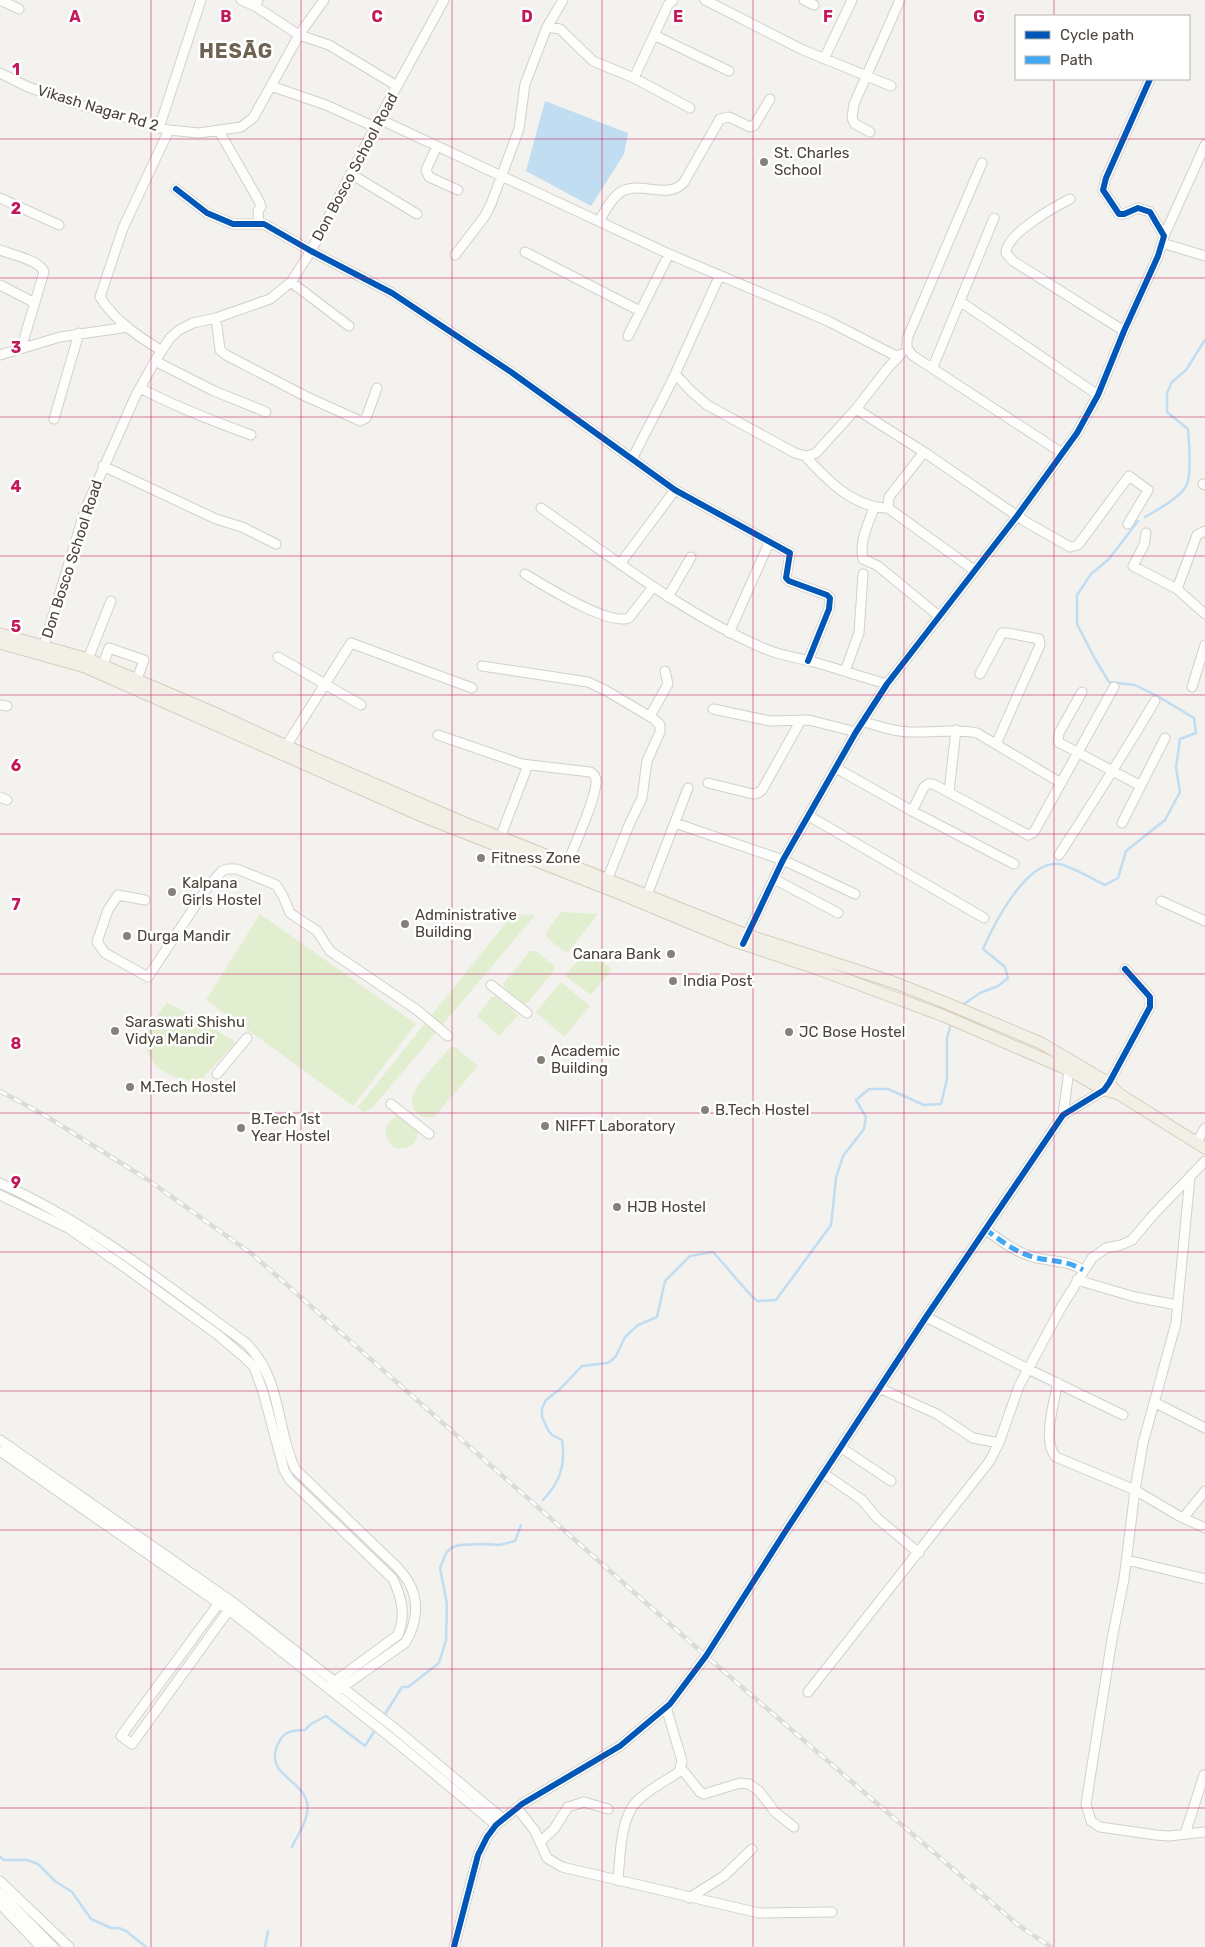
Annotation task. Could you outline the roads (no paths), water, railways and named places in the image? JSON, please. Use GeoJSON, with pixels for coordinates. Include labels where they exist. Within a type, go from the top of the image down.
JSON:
{"type":"FeatureCollection","features":[{"type":"Feature","properties":{"kind":"main road"},"geometry":{"type":"LineString","coordinates":[[0,634],[85,667],[424,817],[1071,1066]]}},
{"type":"Feature","properties":{"kind":"main road"},"geometry":{"type":"LineString","coordinates":[[0,643],[88,658],[500,838],[647,895],[745,940],[893,982],[946,1003],[1041,1043],[1071,1066],[1201,1146]]}},
{"type":"Feature","properties":{"kind":"street"},"geometry":{"type":"LineString","coordinates":[[0,0],[19,10]]}},
{"type":"Feature","properties":{"kind":"street"},"geometry":{"type":"LineString","coordinates":[[159,128],[202,0]]}},
{"type":"Feature","properties":{"kind":"street"},"geometry":{"type":"LineString","coordinates":[[241,0],[256,3],[299,35],[329,45],[397,86]]}},
{"type":"Feature","properties":{"kind":"street","name":"Vikash Nagar Rd 2"},"geometry":{"type":"LineString","coordinates":[[1,76],[70,102],[159,128],[199,133],[241,127],[253,118],[299,35],[324,0]]}},
{"type":"Feature","properties":{"kind":"street","name":"Don Bosco School Road"},"geometry":{"type":"LineString","coordinates":[[42,649],[85,510],[103,466],[140,388],[170,338],[179,330],[193,323],[216,318],[270,298],[290,282],[311,251],[377,123],[444,0]]}},
{"type":"Feature","properties":{"kind":"street"},"geometry":{"type":"LineString","coordinates":[[455,255],[485,216],[519,129],[526,84],[547,27],[563,0]]}},
{"type":"Feature","properties":{"kind":"street"},"geometry":{"type":"LineString","coordinates":[[634,78],[668,6],[673,0]]}},
{"type":"Feature","properties":{"kind":"street"},"geometry":{"type":"LineString","coordinates":[[705,0],[778,38],[891,86]]}},
{"type":"Feature","properties":{"kind":"street"},"geometry":{"type":"LineString","coordinates":[[804,0],[814,5]]}},
{"type":"Feature","properties":{"kind":"street"},"geometry":{"type":"LineString","coordinates":[[824,59],[852,0]]}},
{"type":"Feature","properties":{"kind":"street"},"geometry":{"type":"LineString","coordinates":[[870,132],[854,124],[852,118],[854,104],[900,0]]}},
{"type":"Feature","properties":{"kind":"street"},"geometry":{"type":"LineString","coordinates":[[547,27],[560,29],[593,61],[634,78],[690,108]]}},
{"type":"Feature","properties":{"kind":"street"},"geometry":{"type":"LineString","coordinates":[[654,35],[730,71]]}},
{"type":"Feature","properties":{"kind":"street"},"geometry":{"type":"LineString","coordinates":[[1150,80],[1106,178],[1103,190],[1119,214],[1124,214],[1138,208],[1150,212],[1163,240],[1205,256]]}},
{"type":"Feature","properties":{"kind":"street"},"geometry":{"type":"LineString","coordinates":[[271,86],[437,146],[719,277],[780,300],[828,321],[898,357]]}},
{"type":"Feature","properties":{"kind":"street"},"geometry":{"type":"LineString","coordinates":[[599,221],[617,194],[623,191],[640,188],[670,190],[678,188],[684,182],[720,119],[729,117],[750,127],[754,126],[770,99]]}},
{"type":"Feature","properties":{"kind":"street"},"geometry":{"type":"LineString","coordinates":[[162,351],[140,337],[106,308],[100,297],[123,228],[170,130]]}},
{"type":"Feature","properties":{"kind":"street"},"geometry":{"type":"LineString","coordinates":[[219,131],[259,201],[261,206],[258,211],[259,224]]}},
{"type":"Feature","properties":{"kind":"street"},"geometry":{"type":"LineString","coordinates":[[745,940],[783,860],[856,732],[887,684],[1018,516],[1077,433],[1098,395],[1205,145]]}},
{"type":"Feature","properties":{"kind":"street"},"geometry":{"type":"LineString","coordinates":[[437,146],[426,174],[458,190]]}},
{"type":"Feature","properties":{"kind":"street"},"geometry":{"type":"LineString","coordinates":[[982,162],[907,339],[907,348],[912,355],[1062,453]]}},
{"type":"Feature","properties":{"kind":"street"},"geometry":{"type":"LineString","coordinates":[[351,174],[418,214]]}},
{"type":"Feature","properties":{"kind":"street"},"geometry":{"type":"LineString","coordinates":[[176,189],[207,213],[233,224],[264,224],[392,293],[503,367],[675,490],[790,553],[786,578],[830,598],[829,609],[808,661]]}},
{"type":"Feature","properties":{"kind":"street"},"geometry":{"type":"LineString","coordinates":[[0,198],[59,225]]}},
{"type":"Feature","properties":{"kind":"street"},"geometry":{"type":"LineString","coordinates":[[1070,199],[1038,217],[1007,246],[1006,253],[1013,261],[1124,331]]}},
{"type":"Feature","properties":{"kind":"street"},"geometry":{"type":"LineString","coordinates":[[933,367],[994,218]]}},
{"type":"Feature","properties":{"kind":"street"},"geometry":{"type":"LineString","coordinates":[[0,250],[42,268],[43,277],[21,349]]}},
{"type":"Feature","properties":{"kind":"street"},"geometry":{"type":"LineString","coordinates":[[525,252],[640,311]]}},
{"type":"Feature","properties":{"kind":"street"},"geometry":{"type":"LineString","coordinates":[[628,336],[669,254]]}},
{"type":"Feature","properties":{"kind":"street"},"geometry":{"type":"LineString","coordinates":[[632,459],[675,374],[719,277]]}},
{"type":"Feature","properties":{"kind":"street"},"geometry":{"type":"LineString","coordinates":[[290,282],[349,326]]}},
{"type":"Feature","properties":{"kind":"street"},"geometry":{"type":"LineString","coordinates":[[0,285],[35,303]]}},
{"type":"Feature","properties":{"kind":"street"},"geometry":{"type":"LineString","coordinates":[[961,302],[1098,395]]}},
{"type":"Feature","properties":{"kind":"street"},"geometry":{"type":"LineString","coordinates":[[216,318],[220,350],[226,355],[356,420],[360,421],[366,418],[377,388]]}},
{"type":"Feature","properties":{"kind":"street"},"geometry":{"type":"LineString","coordinates":[[0,356],[60,336],[128,327]]}},
{"type":"Feature","properties":{"kind":"street"},"geometry":{"type":"LineString","coordinates":[[54,419],[80,333]]}},
{"type":"Feature","properties":{"kind":"street"},"geometry":{"type":"LineString","coordinates":[[675,374],[707,404],[796,453],[811,456],[816,453],[856,409],[907,348]]}},
{"type":"Feature","properties":{"kind":"street"},"geometry":{"type":"LineString","coordinates":[[156,361],[214,391],[266,412]]}},
{"type":"Feature","properties":{"kind":"street"},"geometry":{"type":"LineString","coordinates":[[140,388],[165,402],[251,435]]}},
{"type":"Feature","properties":{"kind":"street"},"geometry":{"type":"LineString","coordinates":[[856,409],[1066,546],[1073,547],[1078,545],[1129,476],[1148,490],[1128,524]]}},
{"type":"Feature","properties":{"kind":"street"},"geometry":{"type":"LineString","coordinates":[[888,508],[889,497],[924,452]]}},
{"type":"Feature","properties":{"kind":"street"},"geometry":{"type":"LineString","coordinates":[[805,456],[836,486],[852,497],[874,508],[888,508],[974,570]]}},
{"type":"Feature","properties":{"kind":"street"},"geometry":{"type":"LineString","coordinates":[[103,466],[216,519],[242,527],[276,544]]}},
{"type":"Feature","properties":{"kind":"street"},"geometry":{"type":"LineString","coordinates":[[620,564],[675,490]]}},
{"type":"Feature","properties":{"kind":"street"},"geometry":{"type":"LineString","coordinates":[[541,508],[668,597],[729,633],[771,652],[887,684]]}},
{"type":"Feature","properties":{"kind":"street"},"geometry":{"type":"LineString","coordinates":[[874,508],[861,551],[863,559],[878,566],[940,616]]}},
{"type":"Feature","properties":{"kind":"street"},"geometry":{"type":"LineString","coordinates":[[1177,589],[1197,536],[1205,531]]}},
{"type":"Feature","properties":{"kind":"street"},"geometry":{"type":"LineString","coordinates":[[1146,533],[1144,545],[1133,566],[1177,589],[1205,614]]}},
{"type":"Feature","properties":{"kind":"street"},"geometry":{"type":"LineString","coordinates":[[729,633],[769,543]]}},
{"type":"Feature","properties":{"kind":"street"},"geometry":{"type":"LineString","coordinates":[[668,597],[691,557]]}},
{"type":"Feature","properties":{"kind":"street"},"geometry":{"type":"LineString","coordinates":[[525,574],[591,610],[623,620],[629,618],[653,587]]}},
{"type":"Feature","properties":{"kind":"street"},"geometry":{"type":"LineString","coordinates":[[845,671],[859,633],[863,574]]}},
{"type":"Feature","properties":{"kind":"street"},"geometry":{"type":"LineString","coordinates":[[88,658],[111,600]]}},
{"type":"Feature","properties":{"kind":"street"},"geometry":{"type":"LineString","coordinates":[[980,674],[1002,633],[1039,639],[1040,645],[996,744]]}},
{"type":"Feature","properties":{"kind":"street"},"geometry":{"type":"LineString","coordinates":[[286,746],[351,643],[472,688]]}},
{"type":"Feature","properties":{"kind":"street"},"geometry":{"type":"LineString","coordinates":[[1192,687],[1205,645]]}},
{"type":"Feature","properties":{"kind":"street"},"geometry":{"type":"LineString","coordinates":[[103,665],[109,648],[144,660],[137,679]]}},
{"type":"Feature","properties":{"kind":"street"},"geometry":{"type":"LineString","coordinates":[[278,657],[361,705]]}},
{"type":"Feature","properties":{"kind":"street"},"geometry":{"type":"LineString","coordinates":[[482,666],[588,682],[650,716],[660,725],[660,732],[647,761],[642,798],[607,880]]}},
{"type":"Feature","properties":{"kind":"street"},"geometry":{"type":"LineString","coordinates":[[650,716],[668,684],[665,671]]}},
{"type":"Feature","properties":{"kind":"street"},"geometry":{"type":"LineString","coordinates":[[912,810],[924,788],[928,784],[933,784],[1028,835],[1034,832],[1114,687]]}},
{"type":"Feature","properties":{"kind":"street"},"geometry":{"type":"LineString","coordinates":[[1082,692],[1057,738],[1060,744],[1141,786]]}},
{"type":"Feature","properties":{"kind":"street"},"geometry":{"type":"LineString","coordinates":[[1059,855],[1155,701]]}},
{"type":"Feature","properties":{"kind":"street"},"geometry":{"type":"LineString","coordinates":[[713,709],[770,721],[788,722],[801,720],[856,732]]}},
{"type":"Feature","properties":{"kind":"street"},"geometry":{"type":"LineString","coordinates":[[708,783],[754,794],[758,793],[762,790],[801,720]]}},
{"type":"Feature","properties":{"kind":"street"},"geometry":{"type":"LineString","coordinates":[[864,722],[892,730],[909,732],[963,730],[977,733],[1061,783]]}},
{"type":"Feature","properties":{"kind":"street"},"geometry":{"type":"LineString","coordinates":[[949,792],[956,730]]}},
{"type":"Feature","properties":{"kind":"street"},"geometry":{"type":"LineString","coordinates":[[438,735],[511,760],[590,772],[594,775],[596,780],[593,796],[567,864]]}},
{"type":"Feature","properties":{"kind":"street"},"geometry":{"type":"LineString","coordinates":[[1122,823],[1165,738]]}},
{"type":"Feature","properties":{"kind":"street"},"geometry":{"type":"LineString","coordinates":[[500,838],[528,764]]}},
{"type":"Feature","properties":{"kind":"street"},"geometry":{"type":"LineString","coordinates":[[836,768],[1014,864]]}},
{"type":"Feature","properties":{"kind":"street"},"geometry":{"type":"LineString","coordinates":[[647,895],[688,788]]}},
{"type":"Feature","properties":{"kind":"street"},"geometry":{"type":"LineString","coordinates":[[809,816],[984,918]]}},
{"type":"Feature","properties":{"kind":"street"},"geometry":{"type":"LineString","coordinates":[[675,823],[783,860],[855,894]]}},
{"type":"Feature","properties":{"kind":"street"},"geometry":{"type":"LineString","coordinates":[[145,900],[118,895],[108,910],[97,942],[105,953],[148,977],[207,888],[222,871],[237,869],[276,885],[290,913],[317,931],[330,951],[417,1010],[448,1036]]}},
{"type":"Feature","properties":{"kind":"street"},"geometry":{"type":"LineString","coordinates":[[774,879],[838,912]]}},
{"type":"Feature","properties":{"kind":"street"},"geometry":{"type":"LineString","coordinates":[[1161,901],[1205,922]]}},
{"type":"Feature","properties":{"kind":"street"},"geometry":{"type":"LineString","coordinates":[[454,1947],[478,1855],[487,1837],[496,1825],[517,1808],[620,1746],[666,1708],[706,1656],[840,1447],[1063,1115],[1106,1086],[1150,1006],[1150,997],[1125,969]]}},
{"type":"Feature","properties":{"kind":"street"},"geometry":{"type":"LineString","coordinates":[[491,985],[527,1013]]}},
{"type":"Feature","properties":{"kind":"street"},"geometry":{"type":"LineString","coordinates":[[217,1074],[247,1038]]}},
{"type":"Feature","properties":{"kind":"street"},"geometry":{"type":"LineString","coordinates":[[1063,1115],[1071,1066]]}},
{"type":"Feature","properties":{"kind":"street"},"geometry":{"type":"LineString","coordinates":[[391,1104],[428,1134]]}},
{"type":"Feature","properties":{"kind":"street"},"geometry":{"type":"LineString","coordinates":[[1201,1146],[1205,1128]]}},
{"type":"Feature","properties":{"kind":"street"},"geometry":{"type":"LineString","coordinates":[[808,1692],[989,1462],[999,1443],[1019,1386],[1083,1270],[1098,1252],[1132,1240],[1205,1161]]}},
{"type":"Feature","properties":{"kind":"street"},"geometry":{"type":"LineString","coordinates":[[1190,1177],[1174,1332],[1143,1443],[1135,1490],[1127,1560],[1112,1639],[1086,1804],[1091,1821],[1100,1827],[1156,1835],[1205,1832]]}},
{"type":"Feature","properties":{"kind":"street"},"geometry":{"type":"LineString","coordinates":[[0,1183],[49,1207],[105,1241],[246,1343],[257,1354],[267,1370],[275,1394],[290,1458],[295,1469],[397,1567],[410,1584],[414,1598],[415,1622],[411,1634],[405,1643],[334,1687]]}},
{"type":"Feature","properties":{"kind":"street"},"geometry":{"type":"LineString","coordinates":[[0,1195],[68,1228],[218,1335],[254,1367],[263,1392],[284,1470],[290,1480],[393,1579],[401,1595],[403,1617],[398,1635],[334,1687]]}},
{"type":"Feature","properties":{"kind":"street"},"geometry":{"type":"LineString","coordinates":[[985,1229],[1018,1251],[1034,1257],[1063,1261],[1083,1270]]}},
{"type":"Feature","properties":{"kind":"street"},"geometry":{"type":"LineString","coordinates":[[1077,1280],[1135,1297],[1178,1305]]}},
{"type":"Feature","properties":{"kind":"street"},"geometry":{"type":"LineString","coordinates":[[926,1317],[1028,1369],[1123,1414]]}},
{"type":"Feature","properties":{"kind":"street"},"geometry":{"type":"LineString","coordinates":[[1058,1383],[1050,1430],[1053,1454],[1056,1458],[1135,1490],[1183,1518],[1205,1528]]}},
{"type":"Feature","properties":{"kind":"street"},"geometry":{"type":"LineString","coordinates":[[879,1388],[937,1414],[973,1438],[999,1443]]}},
{"type":"Feature","properties":{"kind":"street"},"geometry":{"type":"LineString","coordinates":[[1154,1402],[1205,1428]]}},
{"type":"Feature","properties":{"kind":"street"},"geometry":{"type":"LineString","coordinates":[[0,1440],[231,1607],[366,1712],[397,1730],[503,1819]]}},
{"type":"Feature","properties":{"kind":"street"},"geometry":{"type":"LineString","coordinates":[[840,1447],[892,1481]]}},
{"type":"Feature","properties":{"kind":"street"},"geometry":{"type":"LineString","coordinates":[[0,1451],[221,1600]]}},
{"type":"Feature","properties":{"kind":"street"},"geometry":{"type":"LineString","coordinates":[[823,1473],[862,1500],[877,1518],[919,1552]]}},
{"type":"Feature","properties":{"kind":"street"},"geometry":{"type":"LineString","coordinates":[[1183,1518],[1205,1491]]}},
{"type":"Feature","properties":{"kind":"street"},"geometry":{"type":"LineString","coordinates":[[1127,1560],[1205,1579]]}},
{"type":"Feature","properties":{"kind":"street"},"geometry":{"type":"LineString","coordinates":[[221,1600],[121,1736],[132,1744],[231,1607]]}},
{"type":"Feature","properties":{"kind":"street"},"geometry":{"type":"LineString","coordinates":[[618,1881],[625,1823],[632,1808],[637,1800],[679,1772],[681,1768],[682,1762],[666,1708]]}},
{"type":"Feature","properties":{"kind":"street"},"geometry":{"type":"LineString","coordinates":[[366,1712],[390,1737],[496,1825]]}},
{"type":"Feature","properties":{"kind":"street"},"geometry":{"type":"LineString","coordinates":[[681,1768],[700,1792],[704,1794],[740,1783],[749,1784],[759,1791],[775,1812],[794,1828]]}},
{"type":"Feature","properties":{"kind":"street"},"geometry":{"type":"LineString","coordinates":[[1185,1834],[1204,1775]]}},
{"type":"Feature","properties":{"kind":"street"},"geometry":{"type":"LineString","coordinates":[[540,1842],[554,1829],[568,1807],[584,1802],[608,1809]]}},
{"type":"Feature","properties":{"kind":"street"},"geometry":{"type":"LineString","coordinates":[[517,1808],[535,1831],[543,1853],[554,1864],[618,1881],[758,1913],[832,1912]]}},
{"type":"Feature","properties":{"kind":"street"},"geometry":{"type":"LineString","coordinates":[[689,1898],[724,1876],[752,1849]]}},
{"type":"Feature","properties":{"kind":"street"},"geometry":{"type":"LineString","coordinates":[[2,1890],[9,1904],[41,1947]]}},
{"type":"Feature","properties":{"kind":"street"},"geometry":{"type":"LineString","coordinates":[[0,1919],[9,1904]]}},
{"type":"Feature","properties":{"kind":"street"},"geometry":{"type":"LineString","coordinates":[[9,1904],[53,1947]]}},
{"type":"Feature","properties":{"kind":"street"},"geometry":{"type":"LineString","coordinates":[[9,1904],[69,1947]]}},
{"type":"Feature","properties":{"kind":"water"},"geometry":{"type":"Polygon","coordinates":[[[545,101],[628,133],[624,154],[591,206],[526,171],[545,101]]]}},
{"type":"Feature","properties":{"kind":"waterway"},"geometry":{"type":"LineString","coordinates":[[1145,517],[1180,494],[1189,479],[1188,429],[1167,412],[1167,393],[1172,382],[1186,370],[1205,340]]}},
{"type":"Feature","properties":{"kind":"waterway"},"geometry":{"type":"LineString","coordinates":[[961,1006],[980,993],[998,986],[1008,978],[1005,967],[983,949],[1003,910],[1023,883],[1035,872],[1047,865],[1059,864],[1105,885],[1118,878],[1126,851],[1165,820],[1180,792],[1176,768],[1180,739],[1196,733],[1194,718],[1135,685],[1109,682],[1077,624],[1077,595],[1091,574],[1109,559],[1138,521]]}},
{"type":"Feature","properties":{"kind":"waterway"},"geometry":{"type":"LineString","coordinates":[[543,1500],[558,1480],[563,1457],[562,1440],[552,1435],[542,1417],[542,1408],[546,1400],[560,1389],[582,1366],[611,1361],[616,1356],[625,1337],[638,1325],[657,1317],[665,1281],[690,1256],[713,1252],[757,1301],[776,1300],[831,1225],[836,1178],[843,1156],[864,1129],[866,1117],[856,1100],[869,1089],[888,1089],[924,1105],[941,1104],[947,1079],[947,1038],[951,1023]]}},
{"type":"Feature","properties":{"kind":"waterway"},"geometry":{"type":"LineString","coordinates":[[292,1847],[305,1820],[307,1803],[304,1795],[279,1769],[276,1762],[275,1753],[281,1738],[290,1732],[305,1730],[311,1724],[326,1716],[365,1746],[402,1687],[408,1687],[439,1663],[446,1640],[447,1604],[440,1568],[446,1553],[451,1548],[459,1545],[499,1545],[515,1541],[521,1525]]}},
{"type":"Feature","properties":{"kind":"waterway"},"geometry":{"type":"LineString","coordinates":[[0,1857],[4,1860],[27,1860],[38,1864],[55,1881],[72,1892],[91,1919],[111,1928],[119,1928],[126,1931],[146,1947]]}},
{"type":"Feature","properties":{"kind":"waterway"},"geometry":{"type":"LineString","coordinates":[[265,1947],[268,1931]]}},
{"type":"Feature","properties":{"kind":"railway"},"geometry":{"type":"LineString","coordinates":[[0,1091],[46,1116],[148,1180],[252,1254],[706,1656],[1018,1925],[1051,1947]]}},
{"type":"Feature","properties":{"kind":"place","name":"St. Charles School"},"geometry":{"type":"Point","coordinates":[764,162]}},
{"type":"Feature","properties":{"kind":"place","name":"Fitness Zone"},"geometry":{"type":"Point","coordinates":[481,858]}},
{"type":"Feature","properties":{"kind":"place","name":"Kalpana Girls Hostel"},"geometry":{"type":"Point","coordinates":[172,892]}},
{"type":"Feature","properties":{"kind":"place","name":"Administrative Building"},"geometry":{"type":"Point","coordinates":[405,924]}},
{"type":"Feature","properties":{"kind":"place","name":"Durga Mandir"},"geometry":{"type":"Point","coordinates":[127,936]}},
{"type":"Feature","properties":{"kind":"place","name":"Canara Bank"},"geometry":{"type":"Point","coordinates":[671,954]}},
{"type":"Feature","properties":{"kind":"place","name":"India Post"},"geometry":{"type":"Point","coordinates":[673,981]}},
{"type":"Feature","properties":{"kind":"place","name":"Saraswati Shishu Vidya Mandir"},"geometry":{"type":"Point","coordinates":[115,1031]}},
{"type":"Feature","properties":{"kind":"place","name":"JC Bose Hostel"},"geometry":{"type":"Point","coordinates":[789,1032]}},
{"type":"Feature","properties":{"kind":"place","name":"Academic Building"},"geometry":{"type":"Point","coordinates":[541,1060]}},
{"type":"Feature","properties":{"kind":"place","name":"M.Tech Hostel"},"geometry":{"type":"Point","coordinates":[130,1087]}},
{"type":"Feature","properties":{"kind":"place","name":"B.Tech Hostel"},"geometry":{"type":"Point","coordinates":[705,1110]}},
{"type":"Feature","properties":{"kind":"place","name":"NIFFT Laboratory"},"geometry":{"type":"Point","coordinates":[545,1126]}},
{"type":"Feature","properties":{"kind":"place","name":"B.Tech 1st Year Hostel"},"geometry":{"type":"Point","coordinates":[241,1128]}},
{"type":"Feature","properties":{"kind":"place","name":"HJB Hostel"},"geometry":{"type":"Point","coordinates":[617,1207]}},
{"type":"Feature","properties":{"kind":"district","name":"HESĀG"},"geometry":{"type":"Point","coordinates":[236,51]}}]}
